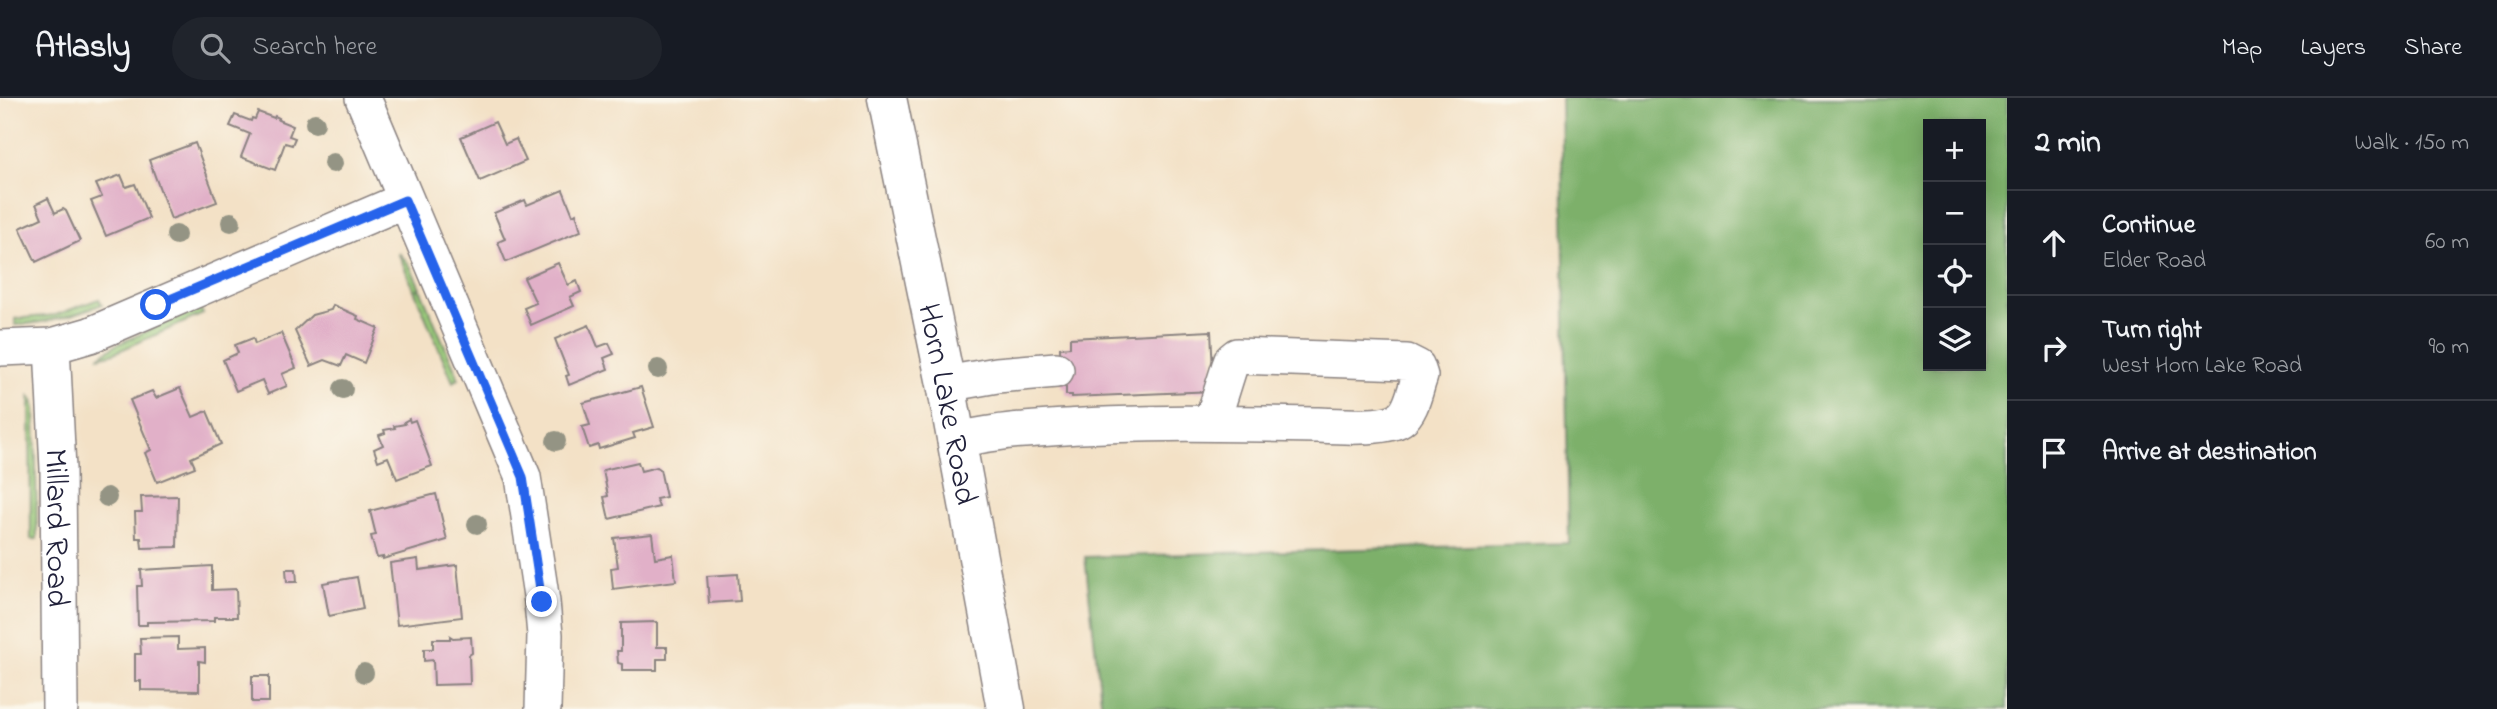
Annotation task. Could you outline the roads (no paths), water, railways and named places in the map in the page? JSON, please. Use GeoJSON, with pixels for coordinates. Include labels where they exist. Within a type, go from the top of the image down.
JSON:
{"type":"FeatureCollection","features":[{"type":"Feature","properties":{"kind":"main road","name":"Horn Lake Road"},"geometry":{"type":"LineString","coordinates":[[887,98],[946,384],[1006,709]]}},
{"type":"Feature","properties":{"kind":"street"},"geometry":{"type":"LineString","coordinates":[[363,98],[523,477],[545,635],[543,709]]}},
{"type":"Feature","properties":{"kind":"street"},"geometry":{"type":"LineString","coordinates":[[0,348],[52,346],[90,335],[405,200]]}},
{"type":"Feature","properties":{"kind":"street","name":"Millard Road"},"geometry":{"type":"LineString","coordinates":[[52,346],[58,469],[60,709]]}},
{"type":"Feature","properties":{"kind":"street"},"geometry":{"type":"LineString","coordinates":[[955,440],[1022,430],[1212,422],[1319,425],[1389,423],[1407,411],[1420,376],[1417,367],[1407,362],[1237,356],[1228,368],[1212,422]]}},
{"type":"Feature","properties":{"kind":"street"},"geometry":{"type":"LineString","coordinates":[[946,384],[997,375],[1056,370]]}}]}
